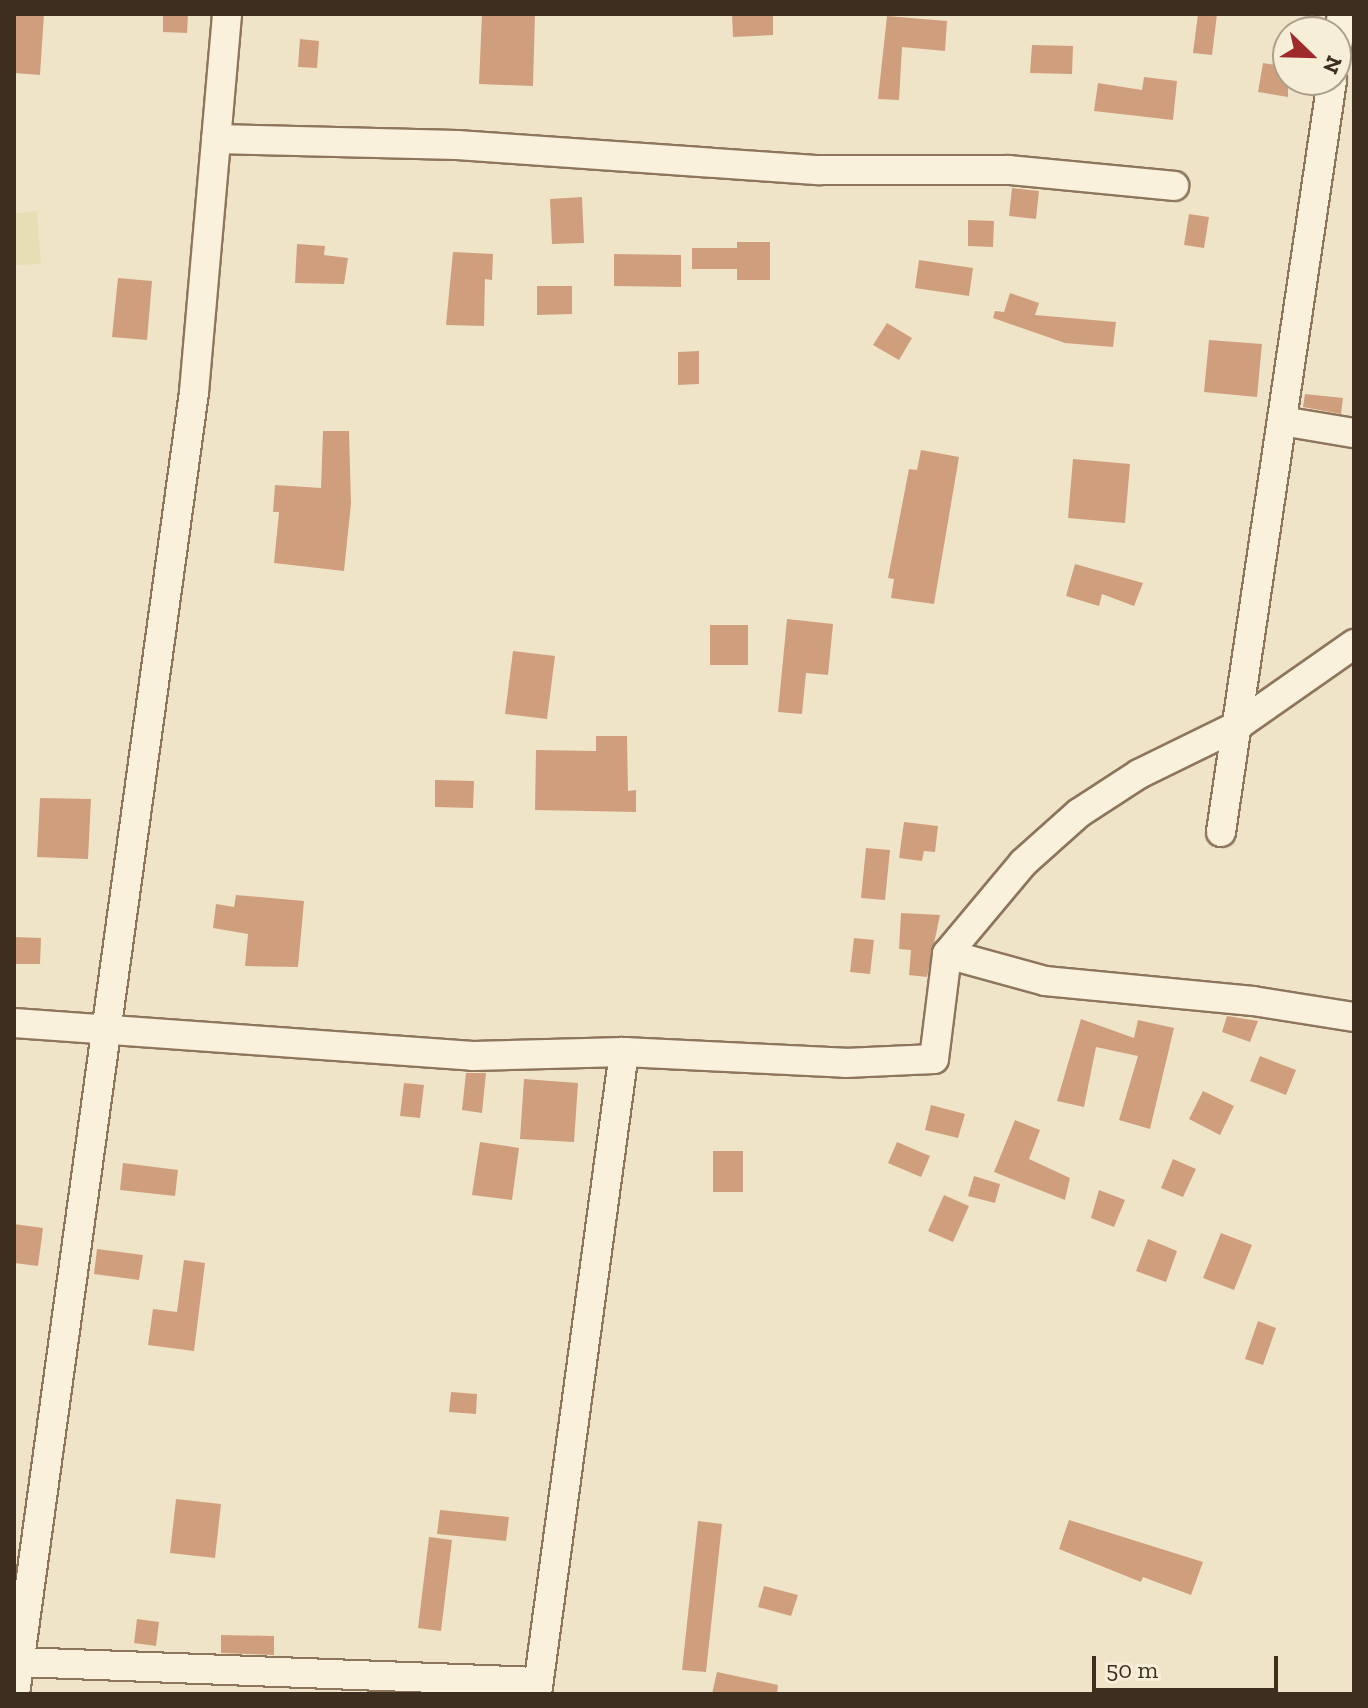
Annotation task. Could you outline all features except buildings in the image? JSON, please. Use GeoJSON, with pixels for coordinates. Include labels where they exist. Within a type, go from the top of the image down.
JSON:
{"type":"FeatureCollection","features":[{"type":"Feature","properties":{"kind":"street"},"geometry":{"type":"LineString","coordinates":[[15,1694],[194,392],[227,14]]}},
{"type":"Feature","properties":{"kind":"street"},"geometry":{"type":"LineString","coordinates":[[1221,832],[1330,96]]}},
{"type":"Feature","properties":{"kind":"street"},"geometry":{"type":"LineString","coordinates":[[216,139],[457,145],[819,170],[1009,170],[1174,186]]}},
{"type":"Feature","properties":{"kind":"street"},"geometry":{"type":"LineString","coordinates":[[1282,421],[1354,433]]}},
{"type":"Feature","properties":{"kind":"street"},"geometry":{"type":"LineString","coordinates":[[14,1023],[473,1056],[624,1052],[845,1063],[934,1059],[947,954],[1023,863],[1079,813],[1139,774],[1237,726],[1354,644]]}},
{"type":"Feature","properties":{"kind":"street"},"geometry":{"type":"LineString","coordinates":[[947,954],[1045,981],[1253,1001],[1354,1017]]}},
{"type":"Feature","properties":{"kind":"street"},"geometry":{"type":"LineString","coordinates":[[19,1662],[537,1688],[624,1052]]}},
{"type":"Feature","properties":{"kind":"shaded area"},"geometry":{"type":"Polygon","coordinates":[[[37,211],[41,264],[14,265],[14,214],[37,211]]]}}]}
